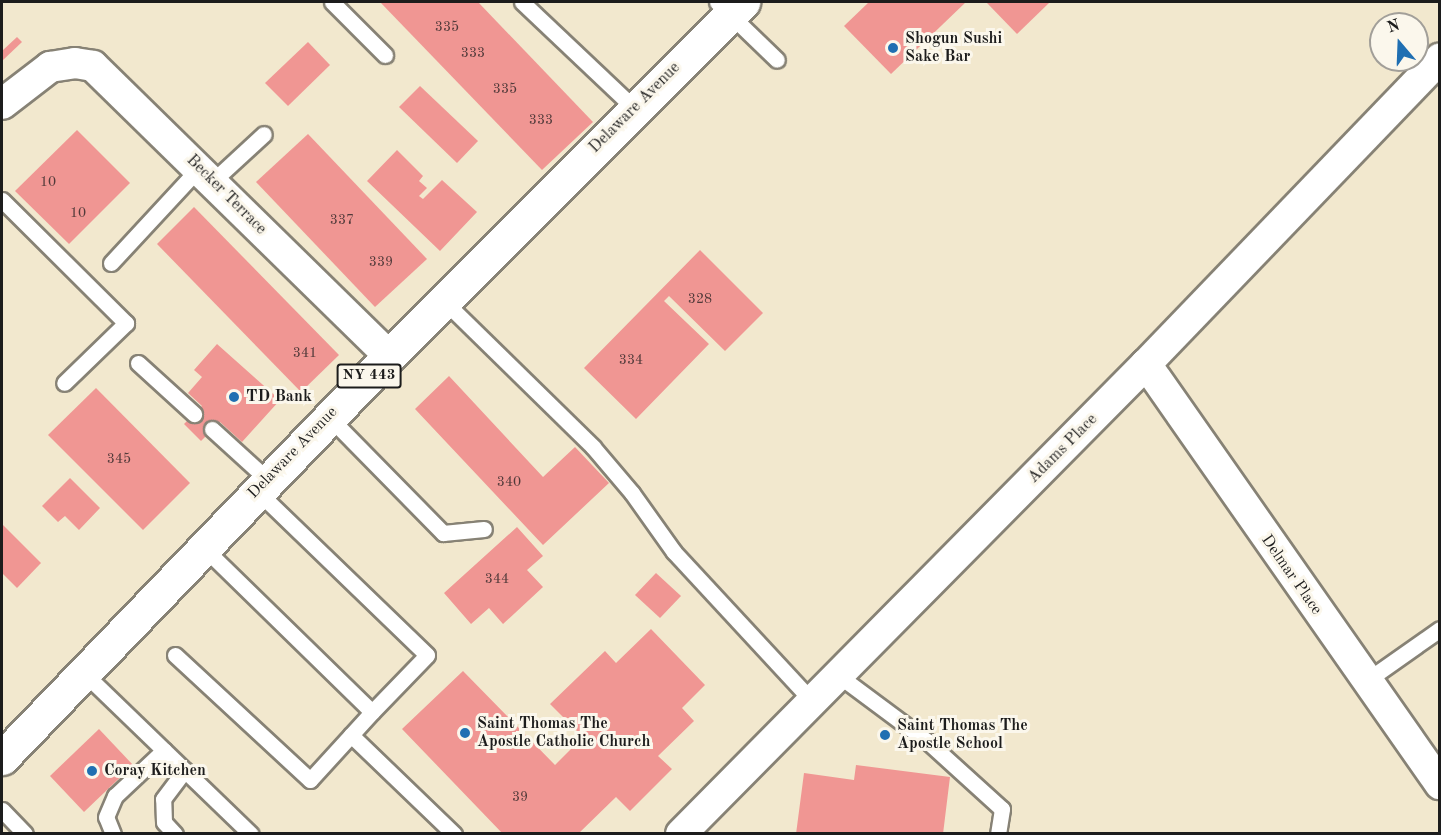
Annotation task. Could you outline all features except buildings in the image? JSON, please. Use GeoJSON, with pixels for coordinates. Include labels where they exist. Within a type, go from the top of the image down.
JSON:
{"type":"FeatureCollection","features":[{"type":"Feature","properties":{"kind":"main road","name":"Delaware Avenue"},"geometry":{"type":"LineString","coordinates":[[2,758],[262,485],[634,108],[730,6]]}},
{"type":"Feature","properties":{"kind":"street","name":"Adams Place"},"geometry":{"type":"LineString","coordinates":[[681,834],[1146,364],[1440,59]]}},
{"type":"Feature","properties":{"kind":"street","name":"Becker Terrace"},"geometry":{"type":"LineString","coordinates":[[2,104],[50,67],[75,63],[93,66],[389,356]]}},
{"type":"Feature","properties":{"kind":"street","name":"Delmar Place"},"geometry":{"type":"LineString","coordinates":[[1146,364],[1440,784]]}},
{"type":"Feature","properties":{"kind":"lane"},"geometry":{"type":"LineString","coordinates":[[332,2],[385,55]]}},
{"type":"Feature","properties":{"kind":"lane"},"geometry":{"type":"LineString","coordinates":[[522,2],[634,108]]}},
{"type":"Feature","properties":{"kind":"lane"},"geometry":{"type":"LineString","coordinates":[[730,6],[777,60]]}},
{"type":"Feature","properties":{"kind":"lane"},"geometry":{"type":"LineString","coordinates":[[111,263],[206,175],[264,134]]}},
{"type":"Feature","properties":{"kind":"lane"},"geometry":{"type":"LineString","coordinates":[[2,200],[126,323],[64,383]]}},
{"type":"Feature","properties":{"kind":"lane"},"geometry":{"type":"LineString","coordinates":[[443,300],[593,447],[632,493],[674,552],[812,702]]}},
{"type":"Feature","properties":{"kind":"lane"},"geometry":{"type":"LineString","coordinates":[[138,363],[194,414]]}},
{"type":"Feature","properties":{"kind":"lane"},"geometry":{"type":"LineString","coordinates":[[329,417],[443,533],[484,529]]}},
{"type":"Feature","properties":{"kind":"lane"},"geometry":{"type":"LineString","coordinates":[[175,655],[310,780],[427,656],[262,485],[212,429]]}},
{"type":"Feature","properties":{"kind":"lane"},"geometry":{"type":"LineString","coordinates":[[203,547],[372,712]]}},
{"type":"Feature","properties":{"kind":"lane"},"geometry":{"type":"LineString","coordinates":[[1366,681],[1440,629]]}},
{"type":"Feature","properties":{"kind":"lane"},"geometry":{"type":"LineString","coordinates":[[83,672],[251,834]]}},
{"type":"Feature","properties":{"kind":"lane"},"geometry":{"type":"LineString","coordinates":[[838,675],[927,741],[1002,809],[998,834]]}},
{"type":"Feature","properties":{"kind":"lane"},"geometry":{"type":"LineString","coordinates":[[351,735],[453,834]]}},
{"type":"Feature","properties":{"kind":"lane"},"geometry":{"type":"LineString","coordinates":[[113,834],[106,817],[115,796],[164,750]]}},
{"type":"Feature","properties":{"kind":"lane"},"geometry":{"type":"LineString","coordinates":[[175,834],[164,822],[163,799],[185,770]]}},
{"type":"Feature","properties":{"kind":"lane"},"geometry":{"type":"LineString","coordinates":[[2,810],[21,832]]}},
{"type":"Feature","properties":{"kind":"place","name":"Shogun Sushi Sake Bar"},"geometry":{"type":"Point","coordinates":[893,48]}},
{"type":"Feature","properties":{"kind":"place","name":"TD Bank"},"geometry":{"type":"Point","coordinates":[234,397]}},
{"type":"Feature","properties":{"kind":"place","name":"Saint Thomas The Apostle Catholic Church"},"geometry":{"type":"Point","coordinates":[465,733]}},
{"type":"Feature","properties":{"kind":"place","name":"Saint Thomas The Apostle School"},"geometry":{"type":"Point","coordinates":[885,735]}},
{"type":"Feature","properties":{"kind":"place","name":"Coray Kitchen"},"geometry":{"type":"Point","coordinates":[92,771]}}]}
